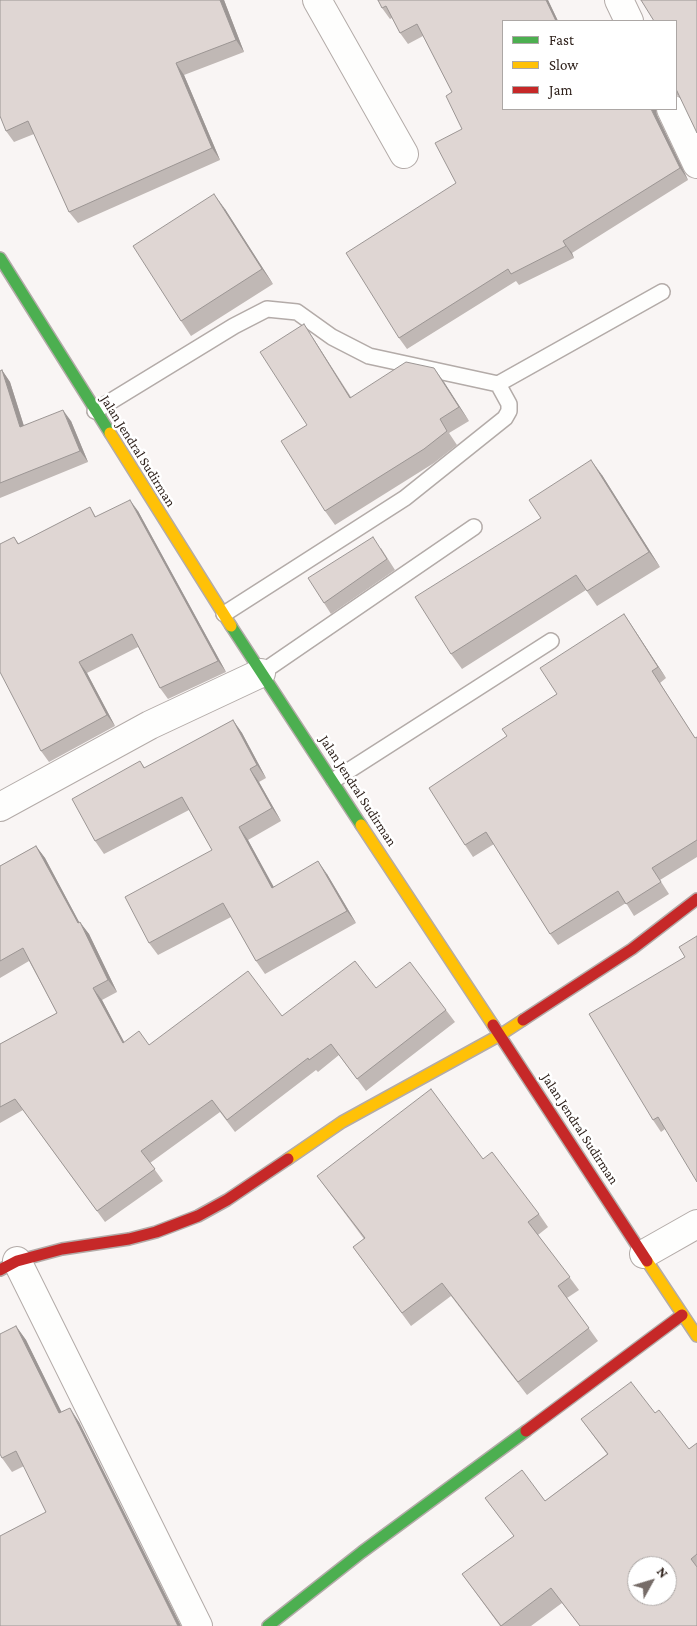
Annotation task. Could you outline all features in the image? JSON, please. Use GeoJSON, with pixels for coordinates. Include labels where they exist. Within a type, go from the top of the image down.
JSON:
{"type":"FeatureCollection","features":[{"type":"Feature","properties":{"kind":"street"},"geometry":{"type":"LineString","coordinates":[[317,0],[404,154]]}},
{"type":"Feature","properties":{"kind":"street"},"geometry":{"type":"LineString","coordinates":[[619,0],[629,20]]}},
{"type":"Feature","properties":{"kind":"street"},"geometry":{"type":"LineString","coordinates":[[671,110],[697,164]]}},
{"type":"Feature","properties":{"kind":"street","name":"Jalan Jendral Sudirman"},"geometry":{"type":"LineString","coordinates":[[0,258],[261,673],[334,780],[697,1336]]}},
{"type":"Feature","properties":{"kind":"street"},"geometry":{"type":"LineString","coordinates":[[0,807],[150,725],[261,673]]}},
{"type":"Feature","properties":{"kind":"street"},"geometry":{"type":"LineString","coordinates":[[198,1626],[8,1266],[62,1249],[147,1234],[198,1216],[227,1200],[342,1122],[500,1035],[632,949],[697,899]]}},
{"type":"Feature","properties":{"kind":"street"},"geometry":{"type":"LineString","coordinates":[[644,1254],[697,1224]]}},
{"type":"Feature","properties":{"kind":"street"},"geometry":{"type":"LineString","coordinates":[[268,1626],[362,1552],[682,1315]]}},
{"type":"Feature","properties":{"kind":"lane"},"geometry":{"type":"LineString","coordinates":[[95,411],[234,326],[267,309],[297,312],[332,336],[369,356],[498,384],[662,292]]}},
{"type":"Feature","properties":{"kind":"lane"},"geometry":{"type":"LineString","coordinates":[[224,614],[405,498],[505,418],[509,411],[509,404],[498,384]]}},
{"type":"Feature","properties":{"kind":"lane"},"geometry":{"type":"LineString","coordinates":[[261,673],[474,527]]}},
{"type":"Feature","properties":{"kind":"lane"},"geometry":{"type":"LineString","coordinates":[[334,780],[552,641]]}},
{"type":"Feature","properties":{"kind":"building"},"geometry":{"type":"Polygon","coordinates":[[[0,0],[220,0],[236,40],[176,63],[212,148],[69,212],[28,121],[6,131],[0,116],[0,0]]]}},
{"type":"Feature","properties":{"kind":"building"},"geometry":{"type":"Polygon","coordinates":[[[378,0],[546,0],[556,20],[502,20],[502,110],[651,110],[680,168],[563,241],[566,246],[511,274],[508,269],[399,338],[346,253],[456,183],[435,143],[462,129],[446,96],[452,92],[417,24],[400,33],[386,6],[382,8],[378,0]]]}},
{"type":"Feature","properties":{"kind":"building"},"geometry":{"type":"Polygon","coordinates":[[[641,0],[697,0],[697,133],[677,91],[677,20],[653,20],[641,0]]]}},
{"type":"Feature","properties":{"kind":"building"},"geometry":{"type":"Polygon","coordinates":[[[214,194],[262,269],[181,321],[133,246],[214,194]]]}},
{"type":"Feature","properties":{"kind":"building"},"geometry":{"type":"Polygon","coordinates":[[[304,324],[350,398],[406,362],[434,368],[459,407],[440,419],[447,431],[424,449],[325,511],[281,441],[307,425],[260,352],[304,324]]]}},
{"type":"Feature","properties":{"kind":"building"},"geometry":{"type":"Polygon","coordinates":[[[2,370],[20,427],[63,410],[80,451],[0,483],[0,371],[2,370]]]}},
{"type":"Feature","properties":{"kind":"building"},"geometry":{"type":"Polygon","coordinates":[[[591,460],[649,552],[587,591],[576,575],[451,654],[415,597],[541,518],[529,500],[591,460]]]}},
{"type":"Feature","properties":{"kind":"building"},"geometry":{"type":"Polygon","coordinates":[[[130,500],[218,661],[160,688],[132,634],[79,662],[107,715],[41,751],[0,672],[0,544],[14,537],[18,544],[90,507],[95,517],[130,500]]]}},
{"type":"Feature","properties":{"kind":"building"},"geometry":{"type":"Polygon","coordinates":[[[373,537],[387,559],[324,603],[308,578],[373,537]]]}},
{"type":"Feature","properties":{"kind":"building"},"geometry":{"type":"Polygon","coordinates":[[[624,614],[658,667],[652,671],[695,738],[697,737],[697,840],[652,868],[661,882],[626,904],[618,891],[550,934],[486,832],[465,845],[429,788],[507,736],[502,729],[557,694],[540,668],[624,614]]]}},
{"type":"Feature","properties":{"kind":"building"},"geometry":{"type":"Polygon","coordinates":[[[233,720],[257,765],[250,769],[272,808],[239,827],[272,888],[318,861],[347,911],[256,961],[223,903],[149,943],[125,897],[212,850],[182,797],[95,841],[72,799],[140,761],[144,768],[233,720]]]}},
{"type":"Feature","properties":{"kind":"building"},"geometry":{"type":"Polygon","coordinates":[[[36,846],[78,923],[80,922],[108,980],[93,988],[123,1043],[139,1031],[149,1045],[248,971],[282,1016],[355,961],[376,988],[410,962],[446,1010],[357,1079],[331,1044],[309,1060],[308,1058],[227,1120],[212,1100],[141,1151],[155,1169],[97,1211],[15,1099],[0,1107],[0,1044],[57,1013],[23,948],[0,961],[0,866],[36,846]]]}},
{"type":"Feature","properties":{"kind":"building"},"geometry":{"type":"Polygon","coordinates":[[[697,936],[697,1182],[658,1117],[653,1120],[589,1014],[685,957],[679,947],[697,936]]]}},
{"type":"Feature","properties":{"kind":"building"},"geometry":{"type":"Polygon","coordinates":[[[431,1089],[483,1159],[492,1152],[539,1214],[528,1222],[570,1277],[558,1286],[589,1328],[518,1382],[442,1283],[402,1313],[353,1247],[365,1238],[317,1176],[431,1089]]]}},
{"type":"Feature","properties":{"kind":"building"},"geometry":{"type":"Polygon","coordinates":[[[16,1326],[59,1413],[70,1408],[178,1626],[0,1626],[0,1536],[46,1512],[16,1451],[2,1458],[0,1454],[0,1334],[16,1326]]]}},
{"type":"Feature","properties":{"kind":"building"},"geometry":{"type":"Polygon","coordinates":[[[631,1382],[655,1413],[659,1410],[689,1449],[697,1443],[697,1554],[691,1559],[697,1567],[697,1626],[580,1626],[551,1588],[501,1626],[462,1574],[514,1536],[485,1498],[522,1470],[545,1501],[608,1454],[581,1419],[631,1382]]]}},
{"type":"Feature","properties":{"kind":"traffic: fast"},"geometry":{"type":"LineString","coordinates":[[0,258],[110,433]]}},
{"type":"Feature","properties":{"kind":"traffic: fast"},"geometry":{"type":"LineString","coordinates":[[231,626],[361,825]]}},
{"type":"Feature","properties":{"kind":"traffic: fast"},"geometry":{"type":"LineString","coordinates":[[268,1626],[362,1552],[526,1431]]}},
{"type":"Feature","properties":{"kind":"traffic: slow"},"geometry":{"type":"LineString","coordinates":[[110,433],[231,626]]}},
{"type":"Feature","properties":{"kind":"traffic: slow"},"geometry":{"type":"LineString","coordinates":[[361,825],[493,1025]]}},
{"type":"Feature","properties":{"kind":"traffic: slow"},"geometry":{"type":"LineString","coordinates":[[288,1159],[342,1122],[500,1035],[523,1020]]}},
{"type":"Feature","properties":{"kind":"traffic: slow"},"geometry":{"type":"LineString","coordinates":[[647,1261],[697,1336]]}},
{"type":"Feature","properties":{"kind":"traffic: jam"},"geometry":{"type":"LineString","coordinates":[[523,1020],[632,949],[697,899]]}},
{"type":"Feature","properties":{"kind":"traffic: jam"},"geometry":{"type":"LineString","coordinates":[[493,1025],[647,1261]]}},
{"type":"Feature","properties":{"kind":"traffic: jam"},"geometry":{"type":"LineString","coordinates":[[0,1270],[17,1261],[62,1249],[129,1239],[156,1232],[198,1216],[227,1200],[288,1159]]}},
{"type":"Feature","properties":{"kind":"traffic: jam"},"geometry":{"type":"LineString","coordinates":[[526,1431],[682,1315]]}}]}
